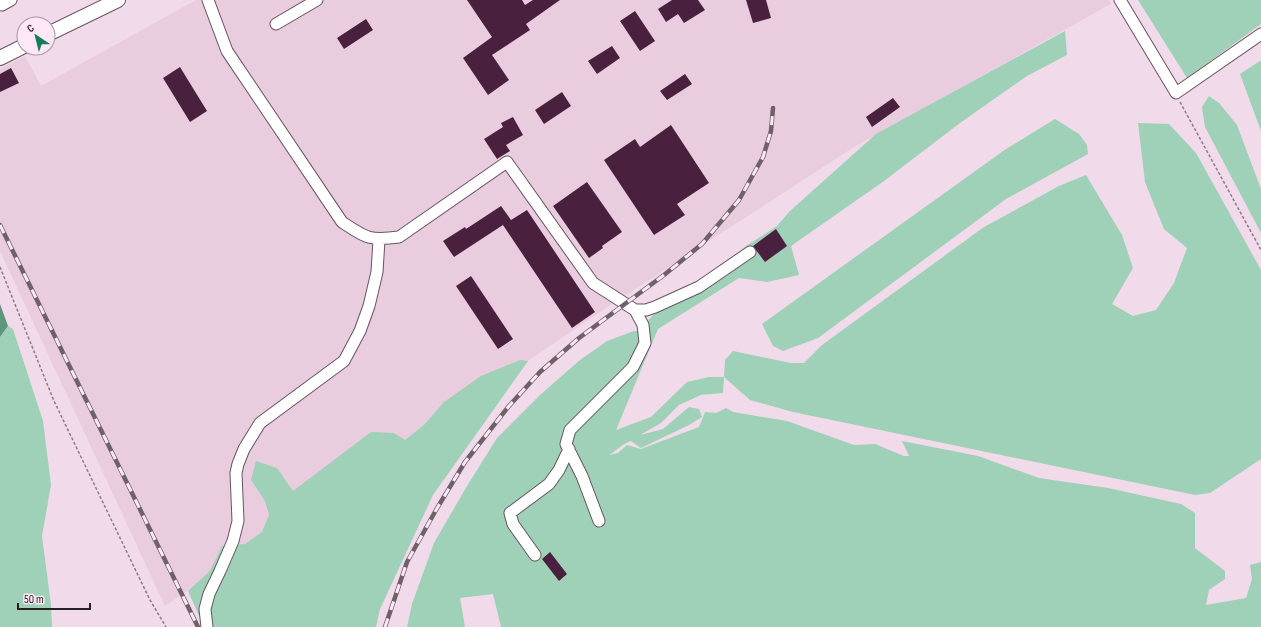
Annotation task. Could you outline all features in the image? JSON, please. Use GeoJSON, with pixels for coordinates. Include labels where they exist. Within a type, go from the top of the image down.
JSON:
{"type":"FeatureCollection","features":[{"type":"Feature","properties":{"kind":"main road"},"geometry":{"type":"LineString","coordinates":[[56,30],[118,0]]}},
{"type":"Feature","properties":{"kind":"main road"},"geometry":{"type":"LineString","coordinates":[[0,58],[16,50]]}},
{"type":"Feature","properties":{"kind":"street"},"geometry":{"type":"LineString","coordinates":[[208,0],[227,51],[342,222],[363,236],[379,240],[399,237],[507,162],[593,283],[635,310],[643,325],[645,343],[633,367],[570,430],[566,444],[582,476],[599,522]]}},
{"type":"Feature","properties":{"kind":"street"},"geometry":{"type":"LineString","coordinates":[[276,24],[317,0]]}},
{"type":"Feature","properties":{"kind":"street"},"geometry":{"type":"LineString","coordinates":[[1120,0],[1176,93],[1261,34]]}},
{"type":"Feature","properties":{"kind":"street"},"geometry":{"type":"LineString","coordinates":[[207,627],[205,608],[209,594],[233,540],[238,521],[236,473],[244,449],[260,423],[344,361],[360,331],[369,306],[377,272],[379,240]]}},
{"type":"Feature","properties":{"kind":"street"},"geometry":{"type":"LineString","coordinates":[[635,310],[646,310],[655,307],[699,286],[750,252]]}},
{"type":"Feature","properties":{"kind":"street"},"geometry":{"type":"LineString","coordinates":[[535,555],[513,524],[510,513],[549,484],[559,470],[569,449]]}},
{"type":"Feature","properties":{"kind":"path"},"geometry":{"type":"LineString","coordinates":[[1176,93],[1191,124],[1261,250]]}},
{"type":"Feature","properties":{"kind":"path"},"geometry":{"type":"LineString","coordinates":[[0,266],[54,401],[150,600],[166,627]]}},
{"type":"Feature","properties":{"kind":"shaded area"},"geometry":{"type":"Polygon","coordinates":[[[196,0],[1109,0],[1111,4],[854,147],[609,306],[165,606],[0,251],[0,69],[25,56],[41,86],[196,0]]]}},
{"type":"Feature","properties":{"kind":"shaded area"},"geometry":{"type":"Polygon","coordinates":[[[1138,0],[1261,0],[1261,24],[1187,78],[1138,0]]]}},
{"type":"Feature","properties":{"kind":"shaded area"},"geometry":{"type":"Polygon","coordinates":[[[1065,31],[1067,55],[1027,76],[960,123],[884,181],[791,246],[799,275],[767,282],[739,278],[658,329],[616,430],[651,417],[687,382],[709,377],[724,377],[723,393],[701,395],[679,405],[661,423],[640,435],[663,429],[689,407],[699,409],[702,417],[689,425],[641,448],[631,441],[625,443],[609,455],[618,453],[627,445],[641,449],[699,427],[705,412],[716,413],[726,408],[733,412],[787,421],[854,445],[875,444],[904,456],[909,456],[902,441],[978,456],[1039,478],[1108,488],[1181,504],[1195,513],[1195,548],[1225,571],[1225,579],[1209,590],[1206,605],[1246,598],[1252,579],[1250,565],[1261,562],[1261,627],[501,627],[493,594],[460,598],[465,627],[407,627],[412,604],[434,543],[497,438],[540,395],[580,360],[607,341],[634,331],[639,331],[668,298],[721,267],[746,246],[777,226],[790,211],[876,134],[1065,31]]]}},
{"type":"Feature","properties":{"kind":"shaded area"},"geometry":{"type":"Polygon","coordinates":[[[1260,61],[1261,62],[1261,131],[1240,74],[1260,61]]]}},
{"type":"Feature","properties":{"kind":"shaded area"},"geometry":{"type":"Polygon","coordinates":[[[1209,96],[1219,103],[1237,125],[1261,189],[1261,233],[1205,127],[1202,107],[1209,96]]]}},
{"type":"Feature","properties":{"kind":"shaded area"},"geometry":{"type":"Polygon","coordinates":[[[1055,119],[1079,134],[1087,145],[1088,154],[1006,199],[818,338],[783,351],[773,346],[762,324],[1006,149],[1055,119]]]}},
{"type":"Feature","properties":{"kind":"shaded area"},"geometry":{"type":"Polygon","coordinates":[[[1138,123],[1169,124],[1196,153],[1261,270],[1261,459],[1210,493],[1195,495],[793,412],[750,400],[724,377],[725,360],[733,351],[791,363],[804,363],[822,345],[984,227],[1059,186],[1086,175],[1122,235],[1133,268],[1112,304],[1133,316],[1156,310],[1174,283],[1187,248],[1164,229],[1145,182],[1138,123]]]}},
{"type":"Feature","properties":{"kind":"shaded area"},"geometry":{"type":"Polygon","coordinates":[[[0,304],[8,326],[0,337],[0,304]]]}},
{"type":"Feature","properties":{"kind":"shaded area"},"geometry":{"type":"Polygon","coordinates":[[[8,326],[13,329],[43,421],[51,485],[42,536],[51,605],[52,627],[0,627],[0,337],[8,326]]]}},
{"type":"Feature","properties":{"kind":"shaded area"},"geometry":{"type":"Polygon","coordinates":[[[520,360],[528,361],[433,495],[380,609],[376,627],[204,627],[188,591],[210,571],[222,546],[245,544],[262,532],[269,515],[265,501],[251,480],[256,461],[277,468],[293,491],[371,432],[394,433],[405,440],[424,425],[444,402],[481,376],[520,360]]]}},
{"type":"Feature","properties":{"kind":"building"},"geometry":{"type":"Polygon","coordinates":[[[467,0],[522,0],[525,5],[533,0],[560,0],[526,24],[530,30],[492,55],[509,80],[488,95],[463,58],[492,37],[467,0]]]}},
{"type":"Feature","properties":{"kind":"building"},"geometry":{"type":"Polygon","coordinates":[[[672,0],[698,0],[705,10],[684,23],[678,14],[666,22],[658,9],[672,0]]]}},
{"type":"Feature","properties":{"kind":"building"},"geometry":{"type":"Polygon","coordinates":[[[746,0],[766,0],[771,18],[753,23],[746,0]]]}},
{"type":"Feature","properties":{"kind":"building"},"geometry":{"type":"Polygon","coordinates":[[[635,11],[655,41],[640,51],[620,21],[635,11]]]}},
{"type":"Feature","properties":{"kind":"building"},"geometry":{"type":"Polygon","coordinates":[[[366,19],[373,30],[344,49],[337,38],[366,19]]]}},
{"type":"Feature","properties":{"kind":"building"},"geometry":{"type":"Polygon","coordinates":[[[612,46],[620,58],[597,74],[588,61],[612,46]]]}},
{"type":"Feature","properties":{"kind":"building"},"geometry":{"type":"Polygon","coordinates":[[[180,67],[207,111],[190,122],[163,78],[180,67]]]}},
{"type":"Feature","properties":{"kind":"building"},"geometry":{"type":"Polygon","coordinates":[[[11,68],[19,83],[0,92],[0,74],[11,68]]]}},
{"type":"Feature","properties":{"kind":"building"},"geometry":{"type":"Polygon","coordinates":[[[685,74],[692,84],[667,100],[660,91],[685,74]]]}},
{"type":"Feature","properties":{"kind":"building"},"geometry":{"type":"Polygon","coordinates":[[[562,92],[571,106],[544,124],[535,110],[562,92]]]}},
{"type":"Feature","properties":{"kind":"building"},"geometry":{"type":"Polygon","coordinates":[[[893,98],[900,107],[872,127],[866,117],[893,98]]]}},
{"type":"Feature","properties":{"kind":"building"},"geometry":{"type":"Polygon","coordinates":[[[513,117],[523,135],[506,145],[510,151],[497,159],[484,139],[503,127],[501,123],[513,117]]]}},
{"type":"Feature","properties":{"kind":"building"},"geometry":{"type":"Polygon","coordinates":[[[671,125],[709,183],[677,204],[685,215],[654,235],[604,160],[635,139],[640,147],[671,125]]]}},
{"type":"Feature","properties":{"kind":"building"},"geometry":{"type":"Polygon","coordinates":[[[587,182],[622,232],[602,246],[603,248],[589,258],[553,206],[587,182]]]}},
{"type":"Feature","properties":{"kind":"building"},"geometry":{"type":"Polygon","coordinates":[[[501,206],[511,220],[527,210],[595,312],[572,328],[503,225],[454,257],[443,241],[465,227],[466,229],[501,206]]]}},
{"type":"Feature","properties":{"kind":"building"},"geometry":{"type":"Polygon","coordinates":[[[776,229],[787,246],[765,262],[753,246],[776,229]]]}},
{"type":"Feature","properties":{"kind":"building"},"geometry":{"type":"Polygon","coordinates":[[[471,276],[513,339],[498,349],[456,286],[471,276]]]}},
{"type":"Feature","properties":{"kind":"building"},"geometry":{"type":"Polygon","coordinates":[[[550,552],[567,574],[559,581],[542,559],[550,552]]]}},
{"type":"Feature","properties":{"kind":"railway"},"geometry":{"type":"LineString","coordinates":[[385,627],[407,562],[465,462],[509,406],[540,372],[579,338],[664,275],[702,244],[739,200],[763,157],[771,131],[773,108]]}},
{"type":"Feature","properties":{"kind":"railway"},"geometry":{"type":"LineString","coordinates":[[0,225],[198,627]]}}]}
